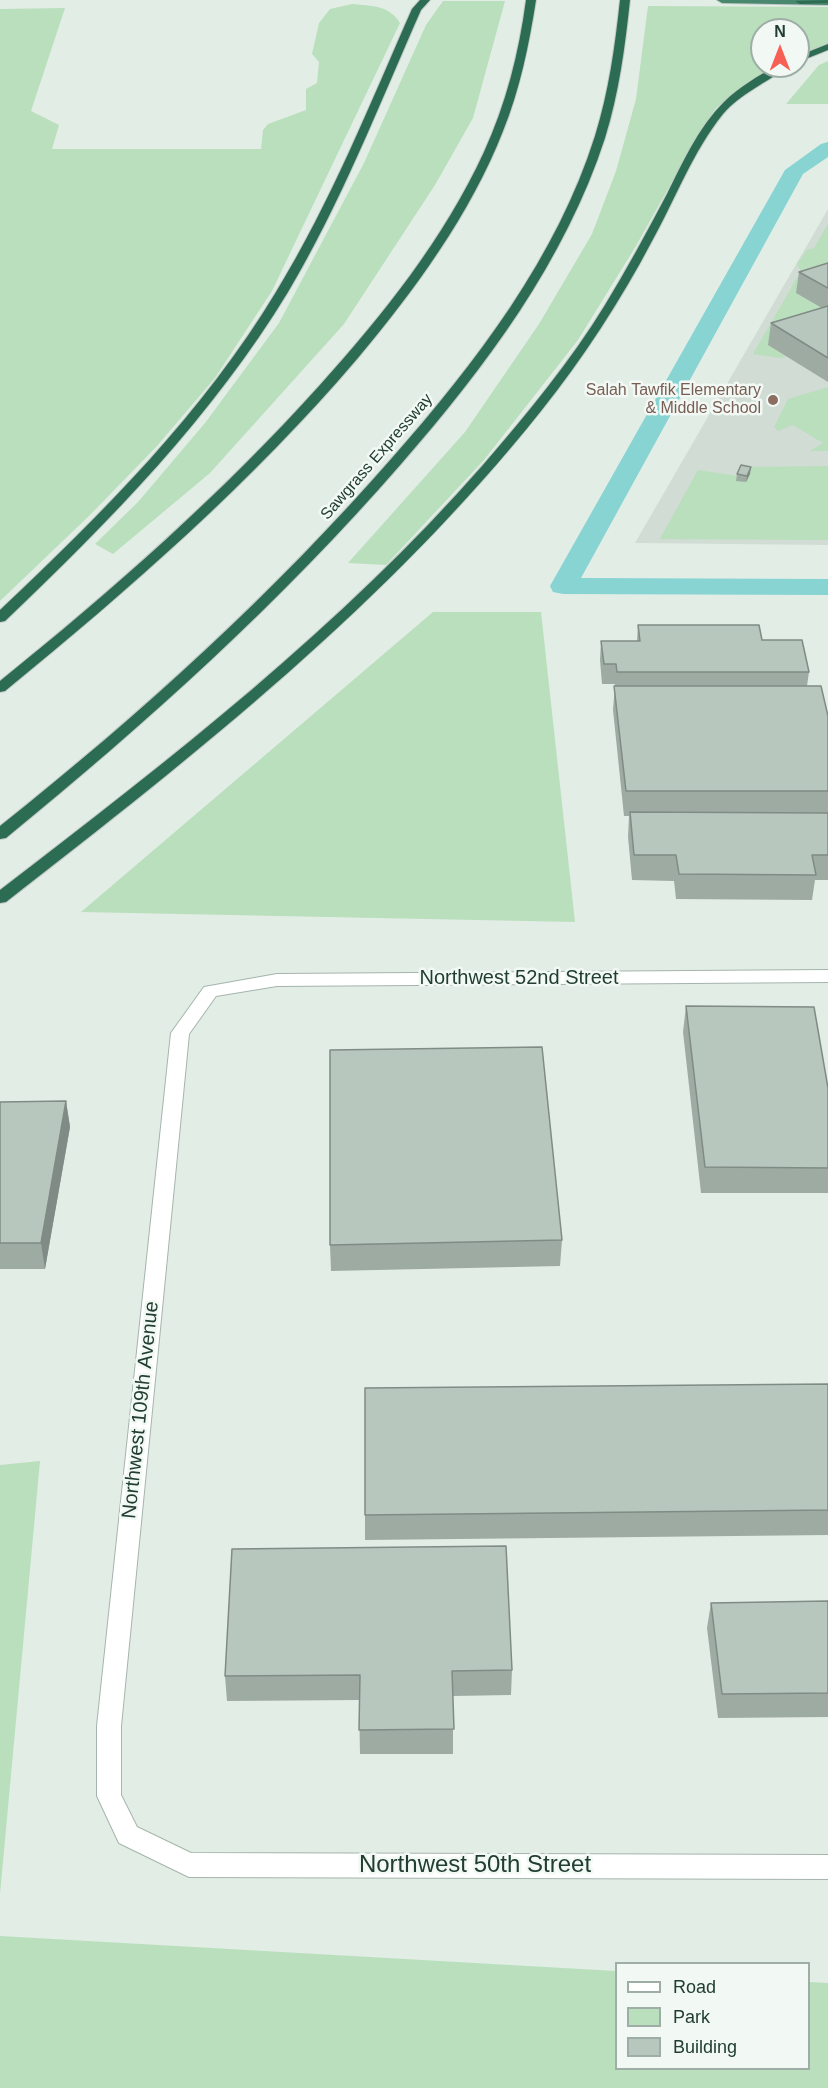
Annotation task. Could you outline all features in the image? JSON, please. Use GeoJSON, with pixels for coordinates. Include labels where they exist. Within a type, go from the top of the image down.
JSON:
{"type":"FeatureCollection","features":[{"type":"Feature","properties":{"kind":"highway"},"geometry":{"type":"LineString","coordinates":[[0,618],[62,559],[141,478],[205,402],[260,327],[308,246],[417,9],[425,0]]}},
{"type":"Feature","properties":{"kind":"highway"},"geometry":{"type":"LineString","coordinates":[[0,688],[117,591],[190,526],[307,407],[374,330],[427,258],[480,172],[511,95],[521,60],[531,0]]}},
{"type":"Feature","properties":{"kind":"highway","name":"Sawgrass Expressway"},"geometry":{"type":"LineString","coordinates":[[0,834],[126,730],[283,585],[345,520],[448,400],[489,347],[551,250],[573,205],[605,123],[614,87],[625,0]]}},
{"type":"Feature","properties":{"kind":"highway"},"geometry":{"type":"LineString","coordinates":[[722,0],[828,1]]}},
{"type":"Feature","properties":{"kind":"highway"},"geometry":{"type":"LineString","coordinates":[[810,54],[828,47]]}},
{"type":"Feature","properties":{"kind":"highway"},"geometry":{"type":"LineString","coordinates":[[0,898],[145,785],[272,680],[341,617],[449,510],[525,422],[587,342],[632,270],[710,124],[742,91],[763,78]]}},
{"type":"Feature","properties":{"kind":"street","name":"Northwest 52nd Street"},"geometry":{"type":"LineString","coordinates":[[210,991],[277,980],[828,976]]}},
{"type":"Feature","properties":{"kind":"street","name":"Northwest 109th Avenue"},"geometry":{"type":"LineString","coordinates":[[128,1835],[108,1796],[109,1726],[180,1033],[210,991]]}},
{"type":"Feature","properties":{"kind":"street","name":"Northwest 50th Street"},"geometry":{"type":"LineString","coordinates":[[128,1835],[189,1865],[828,1867]]}},
{"type":"Feature","properties":{"kind":"shaded area","name":"Salah Tawfik Elementary & Middle School"},"geometry":{"type":"Polygon","coordinates":[[[828,209],[828,545],[635,543],[828,209]]]}},
{"type":"Feature","properties":{"kind":"green space"},"geometry":{"type":"Polygon","coordinates":[[[443,1],[505,1],[473,118],[435,185],[344,324],[210,473],[113,554],[95,544],[138,502],[205,423],[279,323],[364,163],[426,25],[443,1]]]}},
{"type":"Feature","properties":{"kind":"green space"},"geometry":{"type":"Polygon","coordinates":[[[352,4],[385,10],[396,17],[400,23],[272,291],[215,378],[157,446],[90,515],[0,601],[0,9],[65,8],[31,111],[59,125],[52,149],[261,149],[263,130],[268,124],[306,110],[306,89],[317,83],[319,62],[312,54],[319,23],[330,9],[352,4]]]}},
{"type":"Feature","properties":{"kind":"green space"},"geometry":{"type":"Polygon","coordinates":[[[648,6],[828,7],[828,45],[810,52],[810,18],[750,18],[750,78],[757,78],[717,107],[578,340],[484,460],[386,565],[348,563],[465,432],[539,324],[592,234],[616,171],[636,99],[648,6]]]}},
{"type":"Feature","properties":{"kind":"green space"},"geometry":{"type":"Polygon","coordinates":[[[828,61],[828,104],[786,104],[810,78],[819,65],[828,61]]]}},
{"type":"Feature","properties":{"kind":"green space"},"geometry":{"type":"Polygon","coordinates":[[[828,224],[828,312],[769,345],[786,357],[753,354],[801,271],[797,264],[807,250],[814,248],[828,224]]]}},
{"type":"Feature","properties":{"kind":"green space"},"geometry":{"type":"Polygon","coordinates":[[[828,387],[828,451],[810,451],[823,443],[793,425],[778,431],[774,427],[788,399],[828,387]]]}},
{"type":"Feature","properties":{"kind":"green space"},"geometry":{"type":"Polygon","coordinates":[[[828,466],[828,540],[660,539],[698,470],[738,476],[742,467],[828,466]]]}},
{"type":"Feature","properties":{"kind":"green space"},"geometry":{"type":"Polygon","coordinates":[[[433,612],[541,612],[575,922],[81,912],[433,612]]]}},
{"type":"Feature","properties":{"kind":"green space"},"geometry":{"type":"Polygon","coordinates":[[[40,1461],[0,1894],[0,1465],[40,1461]]]}},
{"type":"Feature","properties":{"kind":"green space"},"geometry":{"type":"Polygon","coordinates":[[[0,1936],[615,1971],[615,2070],[810,2070],[810,1982],[828,1983],[828,2088],[0,2088],[0,1936]]]}},
{"type":"Feature","properties":{"kind":"building"},"geometry":{"type":"Polygon","coordinates":[[[828,263],[828,288],[799,272],[828,263]]]}},
{"type":"Feature","properties":{"kind":"building"},"geometry":{"type":"Polygon","coordinates":[[[828,306],[828,358],[771,323],[828,306]]]}},
{"type":"Feature","properties":{"kind":"building"},"geometry":{"type":"Polygon","coordinates":[[[741,465],[751,467],[747,476],[737,474],[741,465]]]}},
{"type":"Feature","properties":{"kind":"building"},"geometry":{"type":"Polygon","coordinates":[[[638,625],[759,625],[762,640],[802,640],[809,672],[617,672],[616,664],[604,664],[601,641],[640,641],[638,625]]]}},
{"type":"Feature","properties":{"kind":"building"},"geometry":{"type":"Polygon","coordinates":[[[614,686],[821,686],[828,716],[828,791],[626,791],[614,686]]]}},
{"type":"Feature","properties":{"kind":"building"},"geometry":{"type":"Polygon","coordinates":[[[630,812],[828,813],[828,855],[812,855],[816,875],[679,874],[676,855],[634,855],[630,812]]]}},
{"type":"Feature","properties":{"kind":"building"},"geometry":{"type":"Polygon","coordinates":[[[686,1006],[814,1007],[828,1088],[828,1168],[705,1167],[686,1006]]]}},
{"type":"Feature","properties":{"kind":"building"},"geometry":{"type":"Polygon","coordinates":[[[542,1047],[562,1240],[330,1245],[330,1050],[542,1047]]]}},
{"type":"Feature","properties":{"kind":"building"},"geometry":{"type":"Polygon","coordinates":[[[66,1101],[41,1243],[0,1243],[0,1102],[66,1101]]]}},
{"type":"Feature","properties":{"kind":"building"},"geometry":{"type":"Polygon","coordinates":[[[828,1384],[828,1510],[365,1515],[365,1388],[828,1384]]]}},
{"type":"Feature","properties":{"kind":"building"},"geometry":{"type":"Polygon","coordinates":[[[506,1546],[512,1670],[452,1671],[454,1729],[359,1730],[360,1675],[225,1676],[232,1549],[506,1546]]]}},
{"type":"Feature","properties":{"kind":"building"},"geometry":{"type":"Polygon","coordinates":[[[828,1601],[828,1693],[722,1694],[711,1603],[828,1601]]]}},
{"type":"Feature","properties":{"kind":"waterway"},"geometry":{"type":"LineString","coordinates":[[828,148],[795,170],[563,586],[828,587]]}},
{"type":"Feature","properties":{"kind":"place","name":"Salah Tawfik Elementary & Middle School"},"geometry":{"type":"Point","coordinates":[773,400]}}]}
